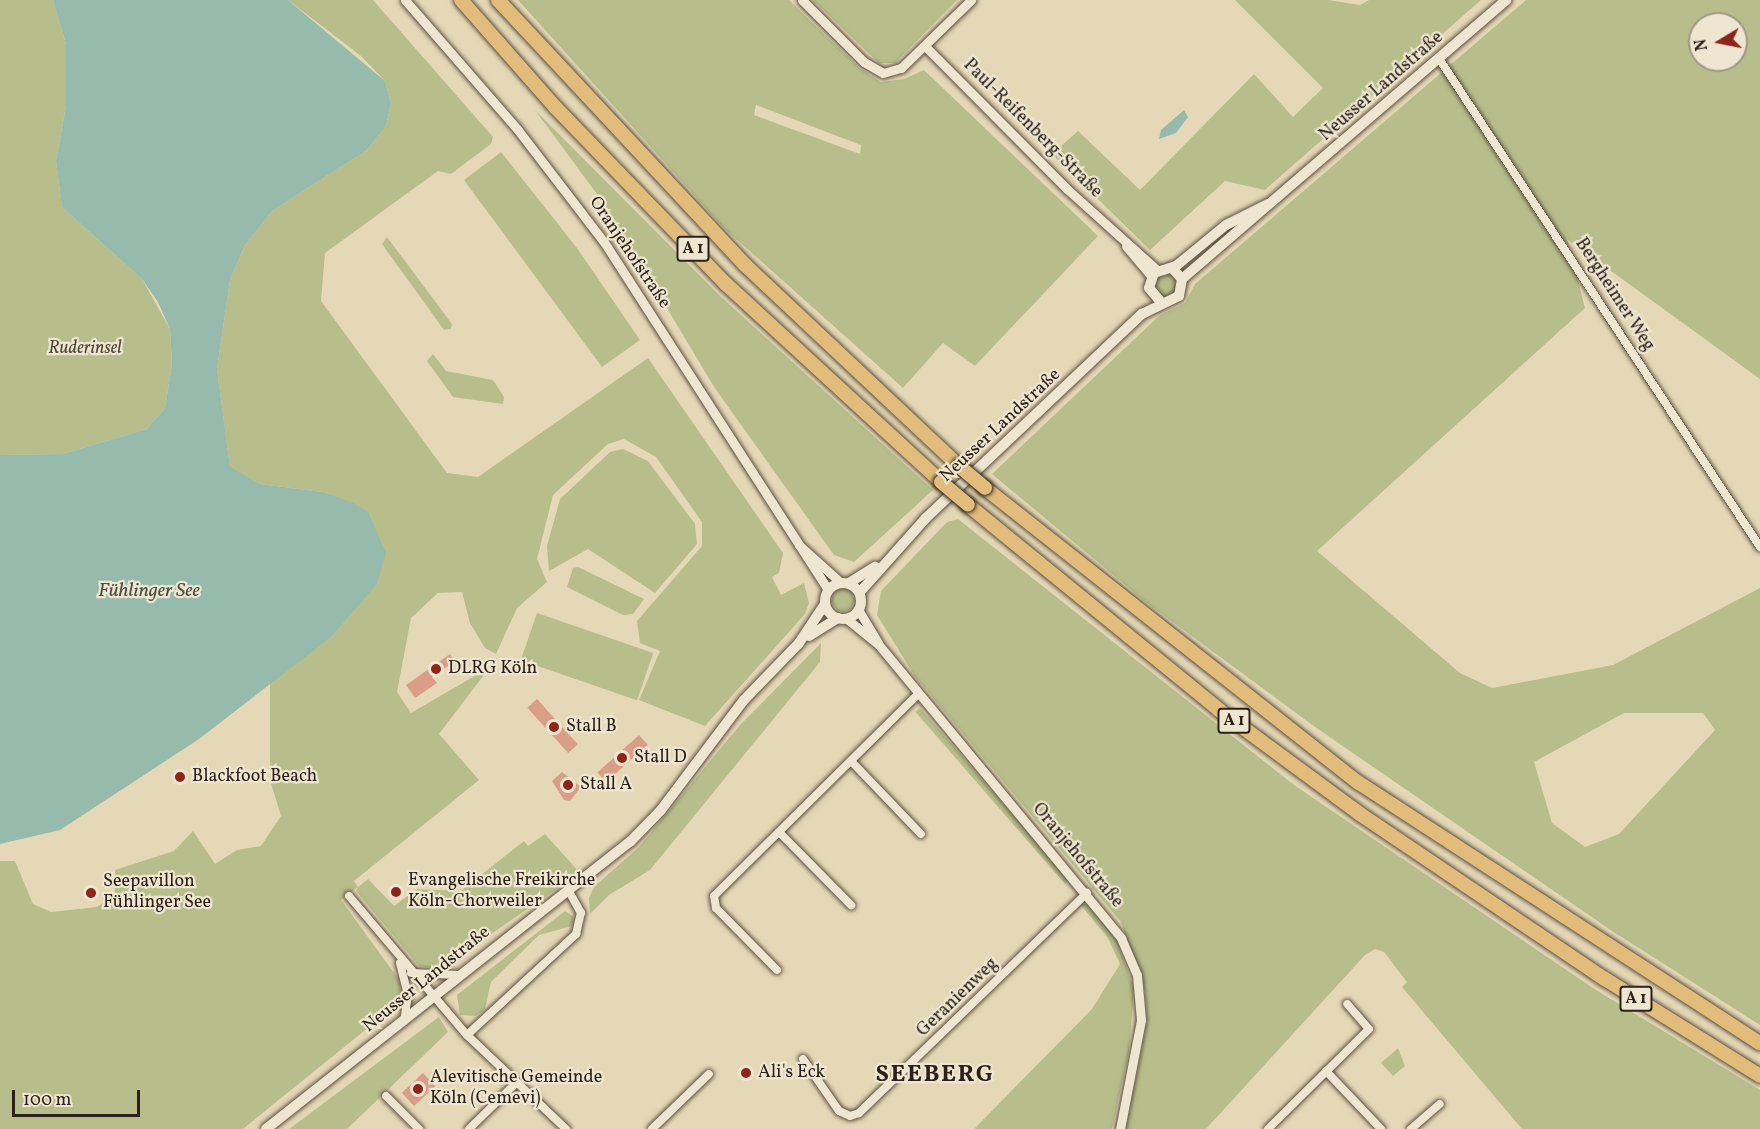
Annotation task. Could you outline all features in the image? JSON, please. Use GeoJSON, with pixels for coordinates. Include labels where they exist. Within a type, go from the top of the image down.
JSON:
{"type":"FeatureCollection","features":[{"type":"Feature","properties":{"kind":"highway","name":"A 1"},"geometry":{"type":"LineString","coordinates":[[461,0],[556,108],[726,284],[968,505],[1219,710],[1360,814],[1605,979],[1760,1076]]}},
{"type":"Feature","properties":{"kind":"highway","name":"A 1"},"geometry":{"type":"LineString","coordinates":[[498,0],[745,265],[985,488],[1359,783],[1760,1043]]}},
{"type":"Feature","properties":{"kind":"main road","name":"Neusser Landstraße"},"geometry":{"type":"LineString","coordinates":[[860,592],[883,562],[1143,314],[1160,302],[1179,296],[1182,279],[1440,60],[1506,0]]}},
{"type":"Feature","properties":{"kind":"main road","name":"Neusser Landstraße"},"geometry":{"type":"LineString","coordinates":[[1143,314],[1151,293],[1154,273],[1172,268],[1241,215],[1279,198]]}},
{"type":"Feature","properties":{"kind":"main road"},"geometry":{"type":"LineString","coordinates":[[1172,268],[1182,279]]}},
{"type":"Feature","properties":{"kind":"main road"},"geometry":{"type":"LineString","coordinates":[[1151,293],[1160,302]]}},
{"type":"Feature","properties":{"kind":"main road","name":"Neusser Landstraße"},"geometry":{"type":"LineString","coordinates":[[844,583],[883,562]]}},
{"type":"Feature","properties":{"kind":"main road"},"geometry":{"type":"LineString","coordinates":[[844,583],[860,592],[859,611],[842,619],[825,604],[828,590],[844,583]]}},
{"type":"Feature","properties":{"kind":"main road","name":"Neusser Landstraße"},"geometry":{"type":"LineString","coordinates":[[266,1129],[459,975],[570,893],[661,810],[744,700],[799,643],[825,604]]}},
{"type":"Feature","properties":{"kind":"main road","name":"Neusser Landstraße"},"geometry":{"type":"LineString","coordinates":[[799,643],[842,619]]}},
{"type":"Feature","properties":{"kind":"street","name":"Oranjehofstraße"},"geometry":{"type":"LineString","coordinates":[[405,0],[518,130],[604,242],[828,590]]}},
{"type":"Feature","properties":{"kind":"street"},"geometry":{"type":"LineString","coordinates":[[802,0],[864,62],[883,73],[901,68],[971,0]]}},
{"type":"Feature","properties":{"kind":"street","name":"Paul-Reifenberg-Straße"},"geometry":{"type":"LineString","coordinates":[[925,46],[1154,273]]}},
{"type":"Feature","properties":{"kind":"street","name":"Bergheimer Weg"},"geometry":{"type":"LineString","coordinates":[[1440,60],[1760,547]]}},
{"type":"Feature","properties":{"kind":"street","name":"Oranjehofstraße"},"geometry":{"type":"LineString","coordinates":[[799,545],[844,583]]}},
{"type":"Feature","properties":{"kind":"street","name":"Oranjehofstraße"},"geometry":{"type":"LineString","coordinates":[[859,611],[879,645],[918,694],[1087,893],[1122,938],[1140,992],[1141,1020],[1120,1129]]}},
{"type":"Feature","properties":{"kind":"street","name":"Oranjehofstraße"},"geometry":{"type":"LineString","coordinates":[[842,619],[879,645]]}},
{"type":"Feature","properties":{"kind":"street"},"geometry":{"type":"LineString","coordinates":[[777,970],[714,900],[778,832],[918,694]]}},
{"type":"Feature","properties":{"kind":"street"},"geometry":{"type":"LineString","coordinates":[[850,761],[921,834]]}},
{"type":"Feature","properties":{"kind":"street"},"geometry":{"type":"LineString","coordinates":[[778,832],[851,905]]}},
{"type":"Feature","properties":{"kind":"street"},"geometry":{"type":"LineString","coordinates":[[467,1035],[576,934],[581,913],[570,893]]}},
{"type":"Feature","properties":{"kind":"street","name":"Geranienweg"},"geometry":{"type":"LineString","coordinates":[[802,1059],[839,1111],[859,1113],[1087,893]]}},
{"type":"Feature","properties":{"kind":"street"},"geometry":{"type":"LineString","coordinates":[[349,896],[411,973],[467,1035],[566,1129]]}},
{"type":"Feature","properties":{"kind":"street"},"geometry":{"type":"LineString","coordinates":[[397,956],[408,994],[404,1021]]}},
{"type":"Feature","properties":{"kind":"street"},"geometry":{"type":"LineString","coordinates":[[411,973],[459,975]]}},
{"type":"Feature","properties":{"kind":"street"},"geometry":{"type":"LineString","coordinates":[[1268,1129],[1369,1029],[1347,1004]]}},
{"type":"Feature","properties":{"kind":"street"},"geometry":{"type":"LineString","coordinates":[[1326,1071],[1381,1129]]}},
{"type":"Feature","properties":{"kind":"street"},"geometry":{"type":"LineString","coordinates":[[652,1129],[709,1074]]}},
{"type":"Feature","properties":{"kind":"street"},"geometry":{"type":"LineString","coordinates":[[469,1129],[517,1082]]}},
{"type":"Feature","properties":{"kind":"street"},"geometry":{"type":"LineString","coordinates":[[386,1096],[419,1129]]}},
{"type":"Feature","properties":{"kind":"street"},"geometry":{"type":"LineString","coordinates":[[1411,1129],[1440,1104]]}},
{"type":"Feature","properties":{"kind":"green space","name":"Ruderinsel"},"geometry":{"type":"Polygon","coordinates":[[[0,0],[53,0],[66,44],[66,106],[56,161],[62,207],[142,279],[170,329],[172,364],[165,408],[147,429],[63,454],[0,455],[0,0]]]}},
{"type":"Feature","properties":{"kind":"green space"},"geometry":{"type":"Polygon","coordinates":[[[288,0],[373,0],[493,137],[491,144],[451,174],[438,171],[325,253],[321,301],[447,473],[478,477],[648,358],[783,553],[779,573],[772,577],[781,595],[804,583],[809,603],[805,614],[705,726],[639,700],[660,651],[640,643],[637,621],[702,546],[702,522],[656,457],[624,439],[608,444],[553,495],[537,559],[547,582],[517,608],[496,654],[485,648],[470,623],[462,592],[438,593],[411,618],[397,692],[411,713],[490,667],[439,734],[479,780],[354,881],[358,887],[341,900],[400,981],[401,994],[385,1014],[243,1129],[0,1129],[0,861],[15,861],[33,904],[51,912],[97,907],[115,895],[115,870],[174,851],[193,831],[215,864],[237,850],[261,846],[281,816],[270,780],[270,682],[331,637],[322,492],[260,484],[230,468],[217,369],[230,280],[245,245],[272,211],[367,150],[386,126],[391,103],[385,81],[361,56],[288,0]]]}},
{"type":"Feature","properties":{"kind":"green space"},"geometry":{"type":"Polygon","coordinates":[[[518,0],[789,0],[859,68],[881,82],[904,79],[924,70],[1098,236],[975,366],[943,343],[903,388],[725,229],[518,0]],[[756,105],[754,115],[860,154],[861,145],[756,105]]]}},
{"type":"Feature","properties":{"kind":"green space"},"geometry":{"type":"Polygon","coordinates":[[[813,0],[957,0],[895,63],[879,63],[813,0]]]}},
{"type":"Feature","properties":{"kind":"green space"},"geometry":{"type":"Polygon","coordinates":[[[1235,0],[1328,0],[1360,5],[1369,0],[1481,0],[1265,190],[1225,181],[1150,250],[1052,154],[1078,131],[1140,190],[1254,74],[1293,117],[1323,88],[1235,0]]]}},
{"type":"Feature","properties":{"kind":"green space"},"geometry":{"type":"Polygon","coordinates":[[[1526,0],[1760,0],[1760,379],[1567,239],[1585,308],[1317,551],[1460,673],[1492,688],[1613,665],[1760,588],[1760,1025],[1612,931],[1315,727],[1147,603],[992,474],[1160,315],[1185,303],[1195,284],[1526,0]],[[1624,713],[1534,762],[1552,823],[1585,847],[1619,834],[1715,730],[1703,713],[1624,713]]]}},
{"type":"Feature","properties":{"kind":"green space"},"geometry":{"type":"Polygon","coordinates":[[[535,110],[719,295],[933,490],[854,562],[834,555],[714,387],[608,209],[535,110]]]}},
{"type":"Feature","properties":{"kind":"green space"},"geometry":{"type":"Polygon","coordinates":[[[501,152],[577,248],[640,340],[602,367],[464,180],[501,152]]]}},
{"type":"Feature","properties":{"kind":"green space"},"geometry":{"type":"Polygon","coordinates":[[[387,237],[452,324],[451,329],[444,330],[382,244],[387,237]]]}},
{"type":"Feature","properties":{"kind":"green space"},"geometry":{"type":"Polygon","coordinates":[[[1166,274],[1176,281],[1177,285],[1170,295],[1166,296],[1156,289],[1155,285],[1162,275],[1166,274]]]}},
{"type":"Feature","properties":{"kind":"green space"},"geometry":{"type":"Polygon","coordinates":[[[433,354],[446,371],[493,380],[504,397],[503,404],[453,397],[427,361],[433,354]]]}},
{"type":"Feature","properties":{"kind":"green space"},"geometry":{"type":"Polygon","coordinates":[[[623,449],[648,461],[695,524],[697,544],[655,593],[588,549],[549,571],[547,546],[560,499],[610,452],[623,449]]]}},
{"type":"Feature","properties":{"kind":"green space"},"geometry":{"type":"Polygon","coordinates":[[[958,519],[1294,785],[1596,990],[1760,1090],[1760,1129],[1522,1129],[1402,987],[1407,982],[1384,952],[1375,949],[1365,955],[1206,1129],[1126,1129],[1147,1021],[1145,991],[1121,922],[914,675],[877,615],[881,591],[947,522],[958,519]]]}},
{"type":"Feature","properties":{"kind":"green space"},"geometry":{"type":"Polygon","coordinates":[[[578,567],[644,599],[633,614],[623,615],[567,587],[573,568],[578,567]]]}},
{"type":"Feature","properties":{"kind":"green space"},"geometry":{"type":"Polygon","coordinates":[[[839,589],[847,589],[854,596],[854,604],[847,611],[839,611],[832,604],[832,596],[839,589]]]}},
{"type":"Feature","properties":{"kind":"green space"},"geometry":{"type":"Polygon","coordinates":[[[537,613],[653,653],[637,700],[521,660],[537,613]]]}},
{"type":"Feature","properties":{"kind":"green space"},"geometry":{"type":"Polygon","coordinates":[[[821,643],[820,662],[650,870],[609,895],[590,914],[589,898],[594,887],[639,847],[740,725],[821,643]]]}},
{"type":"Feature","properties":{"kind":"green space"},"geometry":{"type":"Polygon","coordinates":[[[920,708],[1070,880],[1065,884],[915,712],[920,708]]]}},
{"type":"Feature","properties":{"kind":"green space"},"geometry":{"type":"Polygon","coordinates":[[[545,834],[580,873],[450,962],[434,968],[419,966],[356,891],[368,879],[394,906],[417,889],[461,891],[524,841],[528,846],[545,834]]]}},
{"type":"Feature","properties":{"kind":"green space"},"geometry":{"type":"Polygon","coordinates":[[[1080,904],[1088,904],[1117,941],[1134,989],[1129,1051],[1112,1129],[974,1129],[1092,1009],[1120,964],[1108,938],[1080,904]]]}},
{"type":"Feature","properties":{"kind":"green space"},"geometry":{"type":"Polygon","coordinates":[[[565,911],[574,917],[572,926],[539,935],[491,982],[485,1009],[476,1016],[460,1015],[457,995],[565,911]]]}},
{"type":"Feature","properties":{"kind":"green space"},"geometry":{"type":"Polygon","coordinates":[[[439,1017],[448,1032],[347,1129],[289,1129],[439,1017]]]}},
{"type":"Feature","properties":{"kind":"green space"},"geometry":{"type":"Polygon","coordinates":[[[1398,1048],[1405,1066],[1393,1076],[1381,1063],[1398,1048]]]}},
{"type":"Feature","properties":{"kind":"water","name":"Fühlinger See"},"geometry":{"type":"Polygon","coordinates":[[[53,0],[288,0],[385,81],[391,103],[386,126],[367,150],[272,211],[245,245],[230,280],[217,369],[230,467],[260,484],[322,492],[351,502],[368,512],[386,553],[377,584],[331,637],[199,739],[60,830],[0,844],[0,455],[63,454],[147,429],[165,408],[172,364],[170,329],[158,302],[142,279],[62,207],[56,161],[66,106],[66,44],[53,0]]]}},
{"type":"Feature","properties":{"kind":"water"},"geometry":{"type":"Polygon","coordinates":[[[1184,110],[1188,117],[1176,133],[1159,139],[1161,130],[1184,110]]]}},
{"type":"Feature","properties":{"kind":"building","name":"DLRG Köln"},"geometry":{"type":"Polygon","coordinates":[[[450,654],[455,661],[432,677],[437,683],[415,698],[406,685],[450,654]]]}},
{"type":"Feature","properties":{"kind":"building","name":"Stall B"},"geometry":{"type":"Polygon","coordinates":[[[537,699],[578,744],[568,753],[527,708],[537,699]]]}},
{"type":"Feature","properties":{"kind":"building","name":"Stall D"},"geometry":{"type":"Polygon","coordinates":[[[639,735],[648,745],[606,782],[597,772],[639,735]]]}},
{"type":"Feature","properties":{"kind":"building","name":"Stall A"},"geometry":{"type":"Polygon","coordinates":[[[562,772],[581,787],[570,801],[564,800],[552,781],[562,772]]]}},
{"type":"Feature","properties":{"kind":"building","name":"Alevitische Gemeinde Köln (Cemevi)"},"geometry":{"type":"Polygon","coordinates":[[[423,1073],[435,1086],[414,1106],[402,1093],[423,1073]]]}},
{"type":"Feature","properties":{"kind":"place","name":"DLRG Köln"},"geometry":{"type":"Point","coordinates":[436,669]}},
{"type":"Feature","properties":{"kind":"place","name":"Stall B"},"geometry":{"type":"Point","coordinates":[554,727]}},
{"type":"Feature","properties":{"kind":"place","name":"Stall D"},"geometry":{"type":"Point","coordinates":[622,758]}},
{"type":"Feature","properties":{"kind":"place","name":"Blackfoot Beach"},"geometry":{"type":"Point","coordinates":[180,777]}},
{"type":"Feature","properties":{"kind":"place","name":"Stall A"},"geometry":{"type":"Point","coordinates":[568,785]}},
{"type":"Feature","properties":{"kind":"place","name":"Evangelische Freikirche Köln-Chorweiler"},"geometry":{"type":"Point","coordinates":[396,892]}},
{"type":"Feature","properties":{"kind":"place","name":"Seepavillon Fühlinger See"},"geometry":{"type":"Point","coordinates":[91,893]}},
{"type":"Feature","properties":{"kind":"place","name":"Ali's Eck"},"geometry":{"type":"Point","coordinates":[746,1073]}},
{"type":"Feature","properties":{"kind":"place","name":"Alevitische Gemeinde Köln (Cemevi)"},"geometry":{"type":"Point","coordinates":[418,1089]}},
{"type":"Feature","properties":{"kind":"district","name":"SEEBERG"},"geometry":{"type":"Point","coordinates":[935,1076]}}]}
